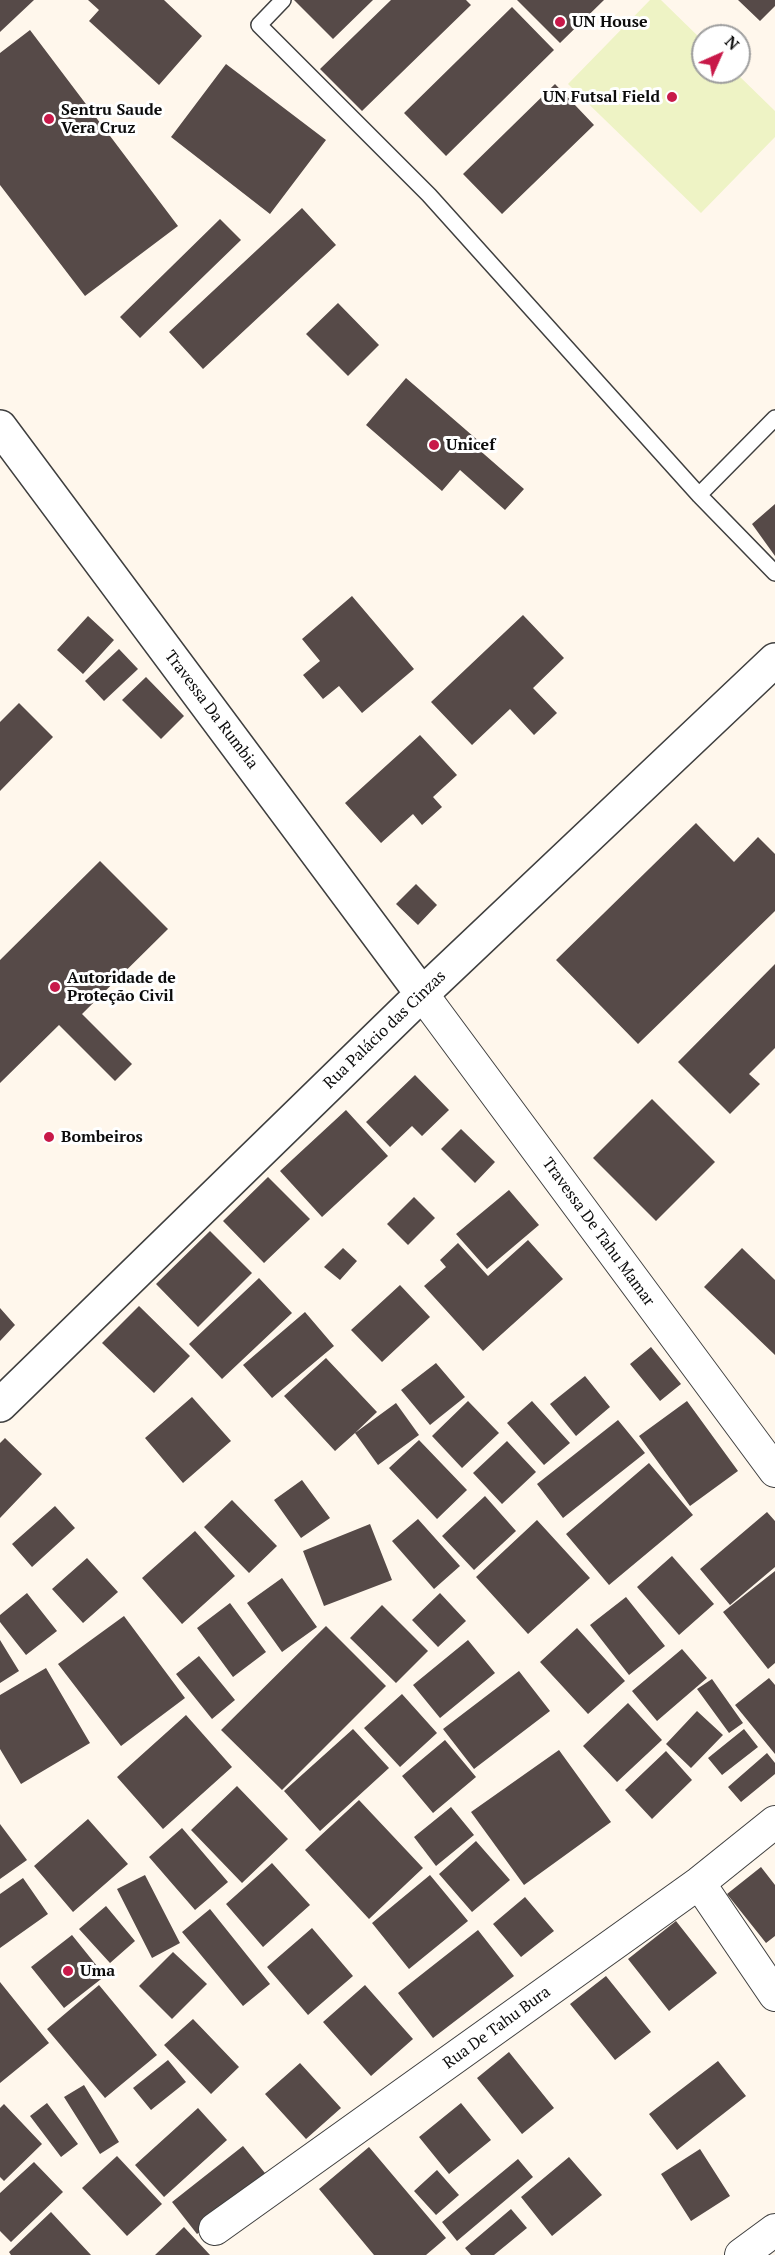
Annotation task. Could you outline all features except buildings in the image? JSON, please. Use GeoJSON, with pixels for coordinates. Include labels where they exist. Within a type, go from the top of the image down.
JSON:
{"type":"FeatureCollection","features":[{"type":"Feature","properties":{"kind":"street","name":"Travessa Da Rumbia"},"geometry":{"type":"LineString","coordinates":[[0,427],[422,993]]}},
{"type":"Feature","properties":{"kind":"street","name":"Rua Palácio das Cinzas"},"geometry":{"type":"LineString","coordinates":[[0,1405],[422,993],[775,660]]}},
{"type":"Feature","properties":{"kind":"street","name":"Travessa De Tahu Mamar"},"geometry":{"type":"LineString","coordinates":[[422,993],[775,1471]]}},
{"type":"Feature","properties":{"kind":"street","name":"Rua De Tahu Bura"},"geometry":{"type":"LineString","coordinates":[[215,2229],[699,1883],[775,1822]]}},
{"type":"Feature","properties":{"kind":"street"},"geometry":{"type":"LineString","coordinates":[[699,1883],[775,1995]]}},
{"type":"Feature","properties":{"kind":"street"},"geometry":{"type":"LineString","coordinates":[[741,2255],[775,2230]]}},
{"type":"Feature","properties":{"kind":"lane"},"geometry":{"type":"LineString","coordinates":[[283,0],[259,25],[429,195],[699,495],[775,573]]}},
{"type":"Feature","properties":{"kind":"lane"},"geometry":{"type":"LineString","coordinates":[[699,495],[775,418]]}},
{"type":"Feature","properties":{"kind":"green space","name":"UN Futsal Field"},"geometry":{"type":"Polygon","coordinates":[[[650,0],[661,0],[691,29],[691,84],[747,84],[775,111],[775,137],[701,213],[568,84],[650,0]]]}},
{"type":"Feature","properties":{"kind":"place","name":"UN House"},"geometry":{"type":"Point","coordinates":[560,22]}},
{"type":"Feature","properties":{"kind":"place","name":"UN Futsal Field"},"geometry":{"type":"Point","coordinates":[672,97]}},
{"type":"Feature","properties":{"kind":"place","name":"Sentru Saude Vera Cruz"},"geometry":{"type":"Point","coordinates":[49,119]}},
{"type":"Feature","properties":{"kind":"place","name":"Unicef"},"geometry":{"type":"Point","coordinates":[434,445]}},
{"type":"Feature","properties":{"kind":"place","name":"Autoridade de Proteção Civil"},"geometry":{"type":"Point","coordinates":[55,987]}},
{"type":"Feature","properties":{"kind":"place","name":"Bombeiros"},"geometry":{"type":"Point","coordinates":[49,1137]}},
{"type":"Feature","properties":{"kind":"place","name":"Uma"},"geometry":{"type":"Point","coordinates":[68,1971]}}]}
